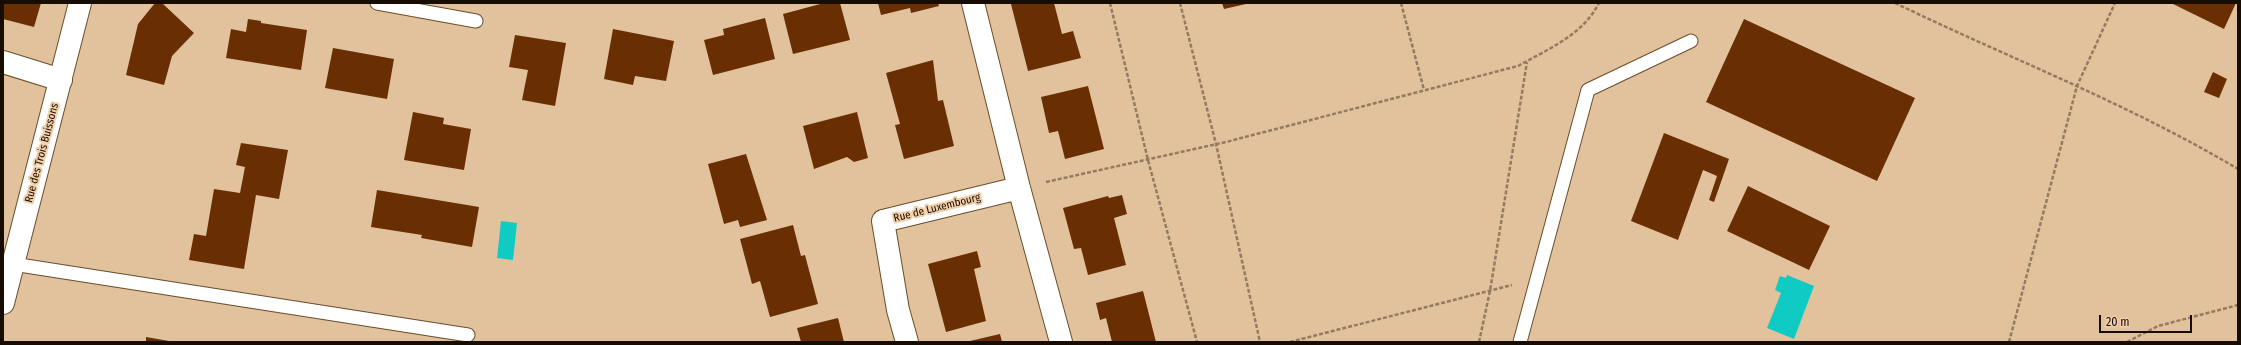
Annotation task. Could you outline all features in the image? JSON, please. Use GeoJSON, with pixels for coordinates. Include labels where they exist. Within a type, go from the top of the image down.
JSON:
{"type":"FeatureCollection","features":[{"type":"Feature","properties":{"kind":"street","name":"Rue des Trois Buissons"},"geometry":{"type":"LineString","coordinates":[[3,303],[80,3]]}},
{"type":"Feature","properties":{"kind":"street"},"geometry":{"type":"LineString","coordinates":[[973,3],[1019,188],[1061,342]]}},
{"type":"Feature","properties":{"kind":"street"},"geometry":{"type":"LineString","coordinates":[[3,62],[61,80]]}},
{"type":"Feature","properties":{"kind":"street","name":"Rue de Luxembourg"},"geometry":{"type":"LineString","coordinates":[[907,342],[898,310],[882,221],[1019,188]]}},
{"type":"Feature","properties":{"kind":"lane"},"geometry":{"type":"LineString","coordinates":[[377,3],[476,21]]}},
{"type":"Feature","properties":{"kind":"lane"},"geometry":{"type":"LineString","coordinates":[[1520,342],[1588,90],[1691,41]]}},
{"type":"Feature","properties":{"kind":"lane"},"geometry":{"type":"LineString","coordinates":[[13,264],[468,335]]}},
{"type":"Feature","properties":{"kind":"path"},"geometry":{"type":"LineString","coordinates":[[1110,3],[1148,160],[1197,342]]}},
{"type":"Feature","properties":{"kind":"path"},"geometry":{"type":"LineString","coordinates":[[1180,3],[1216,144],[1260,342]]}},
{"type":"Feature","properties":{"kind":"path"},"geometry":{"type":"LineString","coordinates":[[1401,3],[1424,90]]}},
{"type":"Feature","properties":{"kind":"path"},"geometry":{"type":"LineString","coordinates":[[1019,188],[1216,144],[1518,66],[1559,44],[1591,18],[1599,3]]}},
{"type":"Feature","properties":{"kind":"path"},"geometry":{"type":"LineString","coordinates":[[1895,3],[2077,86],[2213,154],[2238,169]]}},
{"type":"Feature","properties":{"kind":"path"},"geometry":{"type":"LineString","coordinates":[[2009,342],[2077,86],[2115,3]]}},
{"type":"Feature","properties":{"kind":"path"},"geometry":{"type":"LineString","coordinates":[[1479,342],[1490,291],[1528,61]]}},
{"type":"Feature","properties":{"kind":"path"},"geometry":{"type":"LineString","coordinates":[[1290,342],[1538,279]]}},
{"type":"Feature","properties":{"kind":"path"},"geometry":{"type":"LineString","coordinates":[[2127,342],[2158,326],[2238,304]]}},
{"type":"Feature","properties":{"kind":"water"},"geometry":{"type":"Polygon","coordinates":[[[501,221],[517,223],[513,260],[497,258],[501,221]]]}},
{"type":"Feature","properties":{"kind":"water"},"geometry":{"type":"Polygon","coordinates":[[[1787,275],[1814,286],[1794,339],[1767,328],[1781,293],[1775,290],[1780,276],[1786,278],[1787,275]]]}},
{"type":"Feature","properties":{"kind":"building"},"geometry":{"type":"Polygon","coordinates":[[[3,3],[41,3],[34,27],[3,19],[3,3]]]}},
{"type":"Feature","properties":{"kind":"building"},"geometry":{"type":"Polygon","coordinates":[[[155,3],[162,3],[194,33],[172,56],[164,85],[126,75],[138,24],[155,3]]]}},
{"type":"Feature","properties":{"kind":"building"},"geometry":{"type":"Polygon","coordinates":[[[824,3],[840,3],[850,40],[793,54],[783,14],[824,3]]]}},
{"type":"Feature","properties":{"kind":"building"},"geometry":{"type":"Polygon","coordinates":[[[878,3],[938,3],[939,6],[911,13],[910,8],[881,15],[878,3]]]}},
{"type":"Feature","properties":{"kind":"building"},"geometry":{"type":"Polygon","coordinates":[[[1054,3],[1062,34],[1073,31],[1081,58],[1028,71],[1011,4],[1054,3]]]}},
{"type":"Feature","properties":{"kind":"building"},"geometry":{"type":"Polygon","coordinates":[[[1222,3],[1246,3],[1246,4],[1224,9],[1222,3]]]}},
{"type":"Feature","properties":{"kind":"building"},"geometry":{"type":"Polygon","coordinates":[[[2171,3],[2236,3],[2224,29],[2171,3]]]}},
{"type":"Feature","properties":{"kind":"building"},"geometry":{"type":"Polygon","coordinates":[[[765,18],[775,59],[713,75],[704,40],[724,35],[723,29],[765,18]]]}},
{"type":"Feature","properties":{"kind":"building"},"geometry":{"type":"Polygon","coordinates":[[[248,19],[261,21],[261,23],[307,30],[301,70],[226,58],[231,29],[246,32],[248,19]]]}},
{"type":"Feature","properties":{"kind":"building"},"geometry":{"type":"Polygon","coordinates":[[[1744,19],[1915,98],[1877,181],[1706,102],[1744,19]]]}},
{"type":"Feature","properties":{"kind":"building"},"geometry":{"type":"Polygon","coordinates":[[[613,29],[674,41],[666,81],[635,76],[633,85],[604,79],[613,29]]]}},
{"type":"Feature","properties":{"kind":"building"},"geometry":{"type":"Polygon","coordinates":[[[515,35],[566,43],[555,106],[522,100],[528,70],[509,67],[515,35]]]}},
{"type":"Feature","properties":{"kind":"building"},"geometry":{"type":"Polygon","coordinates":[[[333,48],[394,59],[387,99],[325,88],[333,48]]]}},
{"type":"Feature","properties":{"kind":"building"},"geometry":{"type":"Polygon","coordinates":[[[933,60],[938,101],[943,100],[954,146],[904,159],[895,125],[900,124],[886,73],[933,60]]]}},
{"type":"Feature","properties":{"kind":"building"},"geometry":{"type":"Polygon","coordinates":[[[2213,72],[2227,79],[2219,98],[2204,92],[2213,72]]]}},
{"type":"Feature","properties":{"kind":"building"},"geometry":{"type":"Polygon","coordinates":[[[1088,86],[1104,149],[1065,159],[1058,131],[1049,133],[1041,97],[1088,86]]]}},
{"type":"Feature","properties":{"kind":"building"},"geometry":{"type":"Polygon","coordinates":[[[413,112],[444,118],[443,124],[471,129],[464,170],[404,160],[413,112]]]}},
{"type":"Feature","properties":{"kind":"building"},"geometry":{"type":"Polygon","coordinates":[[[857,112],[868,158],[854,162],[847,157],[814,169],[803,126],[857,112]]]}},
{"type":"Feature","properties":{"kind":"building"},"geometry":{"type":"Polygon","coordinates":[[[1664,133],[1729,159],[1714,202],[1709,200],[1717,176],[1703,170],[1678,240],[1631,221],[1664,133]]]}},
{"type":"Feature","properties":{"kind":"building"},"geometry":{"type":"Polygon","coordinates":[[[241,143],[288,150],[279,199],[256,195],[244,269],[189,260],[194,234],[206,236],[214,189],[240,193],[245,167],[236,165],[241,143]]]}},
{"type":"Feature","properties":{"kind":"building"},"geometry":{"type":"Polygon","coordinates":[[[746,154],[767,220],[740,227],[738,220],[724,224],[708,164],[746,154]]]}},
{"type":"Feature","properties":{"kind":"building"},"geometry":{"type":"Polygon","coordinates":[[[1748,186],[1830,226],[1809,270],[1727,231],[1748,186]]]}},
{"type":"Feature","properties":{"kind":"building"},"geometry":{"type":"Polygon","coordinates":[[[377,190],[479,207],[472,247],[421,238],[422,235],[371,227],[377,190]]]}},
{"type":"Feature","properties":{"kind":"building"},"geometry":{"type":"Polygon","coordinates":[[[1122,195],[1127,214],[1114,218],[1126,265],[1088,275],[1081,248],[1074,249],[1063,208],[1108,196],[1109,198],[1122,195]]]}},
{"type":"Feature","properties":{"kind":"building"},"geometry":{"type":"Polygon","coordinates":[[[793,225],[801,256],[805,255],[818,304],[770,317],[760,281],[752,284],[740,239],[793,225]]]}},
{"type":"Feature","properties":{"kind":"building"},"geometry":{"type":"Polygon","coordinates":[[[977,251],[981,267],[974,269],[986,321],[946,332],[928,264],[977,251]]]}},
{"type":"Feature","properties":{"kind":"building"},"geometry":{"type":"Polygon","coordinates":[[[1143,291],[1156,342],[1112,342],[1106,318],[1100,320],[1096,303],[1143,291]]]}},
{"type":"Feature","properties":{"kind":"building"},"geometry":{"type":"Polygon","coordinates":[[[838,318],[844,342],[801,342],[797,328],[838,318]]]}},
{"type":"Feature","properties":{"kind":"building"},"geometry":{"type":"Polygon","coordinates":[[[1000,334],[1002,342],[970,342],[970,341],[1000,334]]]}},
{"type":"Feature","properties":{"kind":"building"},"geometry":{"type":"Polygon","coordinates":[[[146,337],[169,341],[169,342],[146,342],[146,337]]]}}]}
